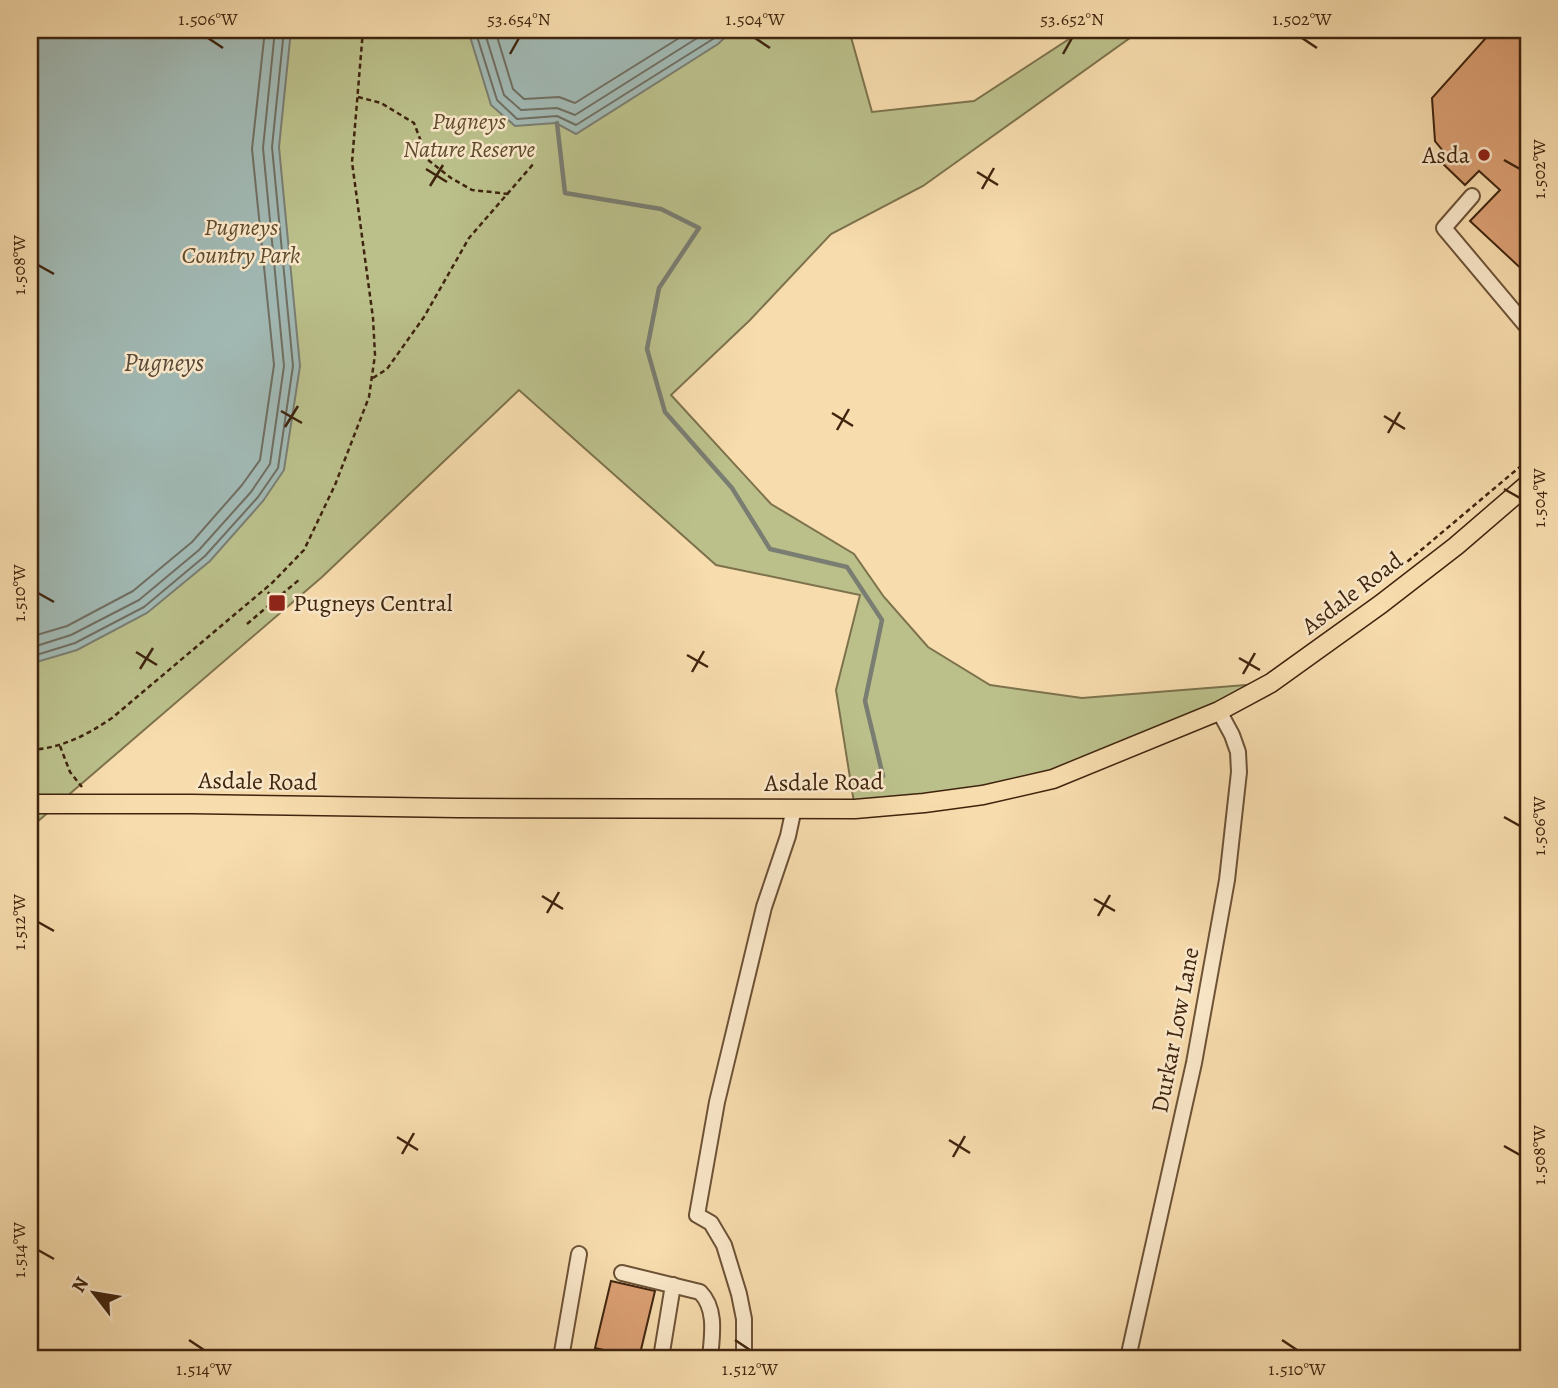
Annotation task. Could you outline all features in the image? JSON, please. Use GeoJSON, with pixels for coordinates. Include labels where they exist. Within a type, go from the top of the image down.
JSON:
{"type":"FeatureCollection","features":[{"type":"Feature","properties":{"kind":"main road","name":"Asdale Road"},"geometry":{"type":"LineString","coordinates":[[30,804],[855,809],[983,794],[1053,779],[1219,711],[1271,683],[1456,546],[1528,484]]}},
{"type":"Feature","properties":{"kind":"street"},"geometry":{"type":"LineString","coordinates":[[1472,197],[1444,228],[1528,328]]}},
{"type":"Feature","properties":{"kind":"street","name":"Durkar Low Lane"},"geometry":{"type":"LineString","coordinates":[[1128,1358],[1194,1063],[1227,880],[1239,772],[1238,752],[1219,711]]}},
{"type":"Feature","properties":{"kind":"street"},"geometry":{"type":"LineString","coordinates":[[744,1358],[744,1319],[724,1245],[711,1223],[697,1215],[717,1102],[764,907],[788,836],[794,808]]}},
{"type":"Feature","properties":{"kind":"street"},"geometry":{"type":"LineString","coordinates":[[561,1358],[579,1254]]}},
{"type":"Feature","properties":{"kind":"street"},"geometry":{"type":"LineString","coordinates":[[622,1273],[700,1292],[708,1300],[712,1314],[710,1358]]}},
{"type":"Feature","properties":{"kind":"street"},"geometry":{"type":"LineString","coordinates":[[661,1358],[673,1285]]}},
{"type":"Feature","properties":{"kind":"path"},"geometry":{"type":"LineString","coordinates":[[30,750],[60,746],[87,735],[112,718],[265,589],[304,550],[354,437],[373,378],[373,318],[352,162],[363,30]]}},
{"type":"Feature","properties":{"kind":"path"},"geometry":{"type":"LineString","coordinates":[[356,97],[381,103],[414,123],[428,160],[451,178],[472,190],[509,194]]}},
{"type":"Feature","properties":{"kind":"path"},"geometry":{"type":"LineString","coordinates":[[373,378],[387,369],[424,317],[469,238],[535,162]]}},
{"type":"Feature","properties":{"kind":"path"},"geometry":{"type":"LineString","coordinates":[[1397,570],[1528,460]]}},
{"type":"Feature","properties":{"kind":"path"},"geometry":{"type":"LineString","coordinates":[[247,624],[300,579]]}},
{"type":"Feature","properties":{"kind":"path"},"geometry":{"type":"LineString","coordinates":[[265,589],[275,600]]}},
{"type":"Feature","properties":{"kind":"path"},"geometry":{"type":"LineString","coordinates":[[60,746],[70,772],[86,793]]}},
{"type":"Feature","properties":{"kind":"green space"},"geometry":{"type":"Polygon","coordinates":[[[30,30],[849,30],[872,112],[974,101],[1083,30],[1141,30],[923,186],[831,234],[750,320],[671,395],[771,504],[854,554],[884,597],[928,647],[990,685],[1082,698],[1271,683],[1053,779],[855,809],[836,690],[860,595],[716,565],[519,390],[322,577],[30,828],[30,30]]]}},
{"type":"Feature","properties":{"kind":"water","name":"Pugneys"},"geometry":{"type":"Polygon","coordinates":[[[30,30],[291,30],[279,147],[300,366],[284,470],[263,501],[210,561],[147,613],[77,650],[30,664],[30,30]]]}},
{"type":"Feature","properties":{"kind":"water"},"geometry":{"type":"Polygon","coordinates":[[[468,30],[733,30],[718,44],[576,134],[556,123],[515,126],[491,105],[468,30]]]}},
{"type":"Feature","properties":{"kind":"building","name":"Asda"},"geometry":{"type":"Polygon","coordinates":[[[1493,30],[1528,30],[1528,275],[1470,221],[1500,190],[1479,171],[1465,185],[1438,159],[1443,151],[1435,141],[1432,98],[1493,30]]]}},
{"type":"Feature","properties":{"kind":"building"},"geometry":{"type":"Polygon","coordinates":[[[611,1281],[655,1291],[639,1358],[595,1348],[611,1281]]]}},
{"type":"Feature","properties":{"kind":"waterway"},"geometry":{"type":"LineString","coordinates":[[557,123],[565,193],[661,209],[699,228],[659,288],[647,349],[665,412],[732,488],[770,549],[847,567],[882,620],[865,701],[883,776]]}},
{"type":"Feature","properties":{"kind":"place","name":"Asda"},"geometry":{"type":"Point","coordinates":[1484,155]}},
{"type":"Feature","properties":{"kind":"place","name":"Pugneys Central"},"geometry":{"type":"Point","coordinates":[277,603]}},
{"type":"Feature","properties":{"kind":"park label","name":"Pugneys Nature Reserve"},"geometry":{"type":"Point","coordinates":[469,135]}},
{"type":"Feature","properties":{"kind":"park label","name":"Pugneys Country Park"},"geometry":{"type":"Point","coordinates":[241,241]}}]}
